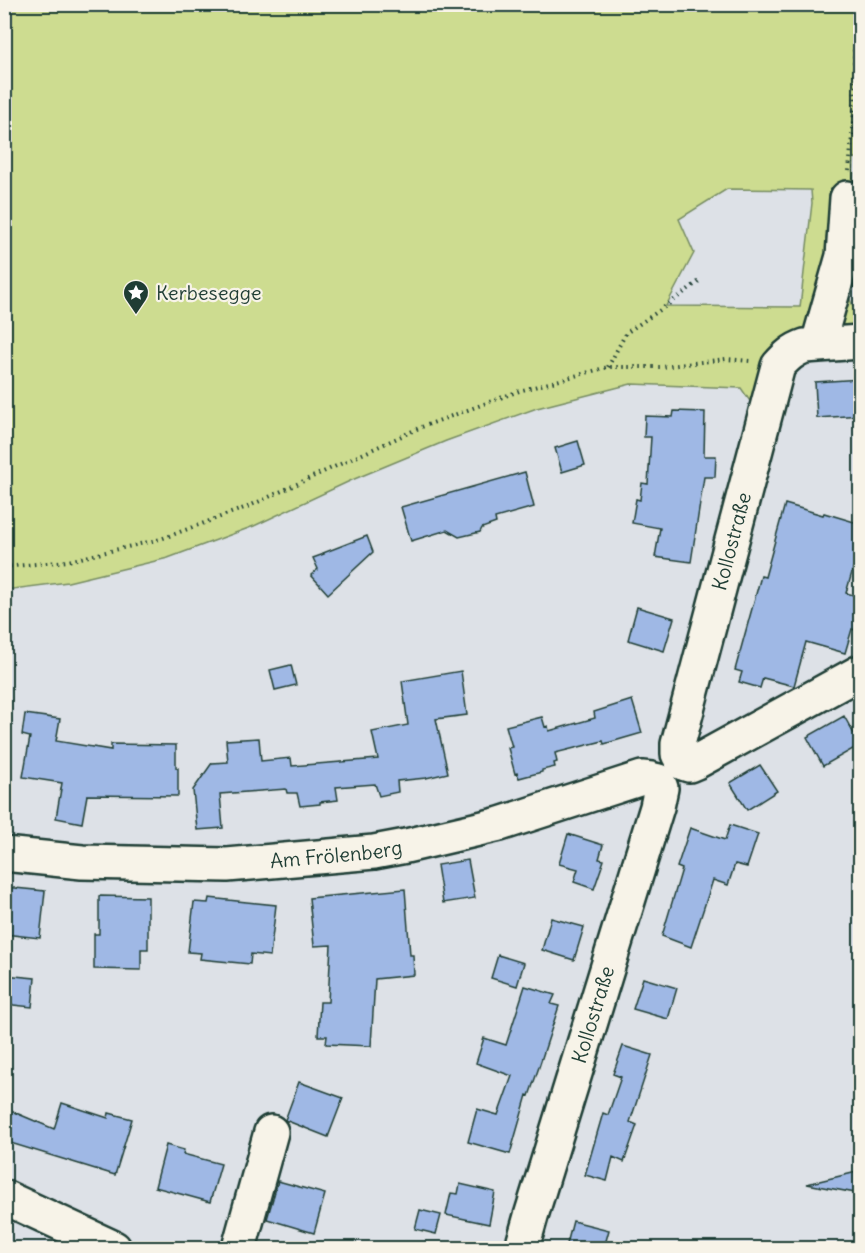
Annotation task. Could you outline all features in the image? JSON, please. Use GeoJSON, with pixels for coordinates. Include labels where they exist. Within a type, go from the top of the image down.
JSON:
{"type":"FeatureCollection","features":[{"type":"Feature","properties":{"kind":"street"},"geometry":{"type":"LineString","coordinates":[[818,344],[843,256],[847,198]]}},
{"type":"Feature","properties":{"kind":"street"},"geometry":{"type":"LineString","coordinates":[[778,366],[786,356],[798,348],[818,344],[861,342]]}},
{"type":"Feature","properties":{"kind":"street","name":"Kollostraße"},"geometry":{"type":"LineString","coordinates":[[522,1248],[650,833],[661,788],[680,759],[678,744],[778,366]]}},
{"type":"Feature","properties":{"kind":"street","name":"Am Frölenberg"},"geometry":{"type":"LineString","coordinates":[[4,854],[82,862],[227,865],[374,852],[406,846],[500,824],[642,778],[651,779],[689,765],[861,672]]}},
{"type":"Feature","properties":{"kind":"street"},"geometry":{"type":"LineString","coordinates":[[239,1248],[271,1132]]}},
{"type":"Feature","properties":{"kind":"street"},"geometry":{"type":"LineString","coordinates":[[4,1197],[114,1248]]}},
{"type":"Feature","properties":{"kind":"path"},"geometry":{"type":"LineString","coordinates":[[847,198],[855,100],[854,46],[861,23]]}},
{"type":"Feature","properties":{"kind":"path"},"geometry":{"type":"LineString","coordinates":[[608,367],[626,333],[702,279]]}},
{"type":"Feature","properties":{"kind":"path"},"geometry":{"type":"LineString","coordinates":[[4,567],[68,561],[161,539],[247,507],[419,428],[519,392],[608,367],[663,367],[726,359],[778,366]]}},
{"type":"Feature","properties":{"kind":"green space"},"geometry":{"type":"Polygon","coordinates":[[[4,5],[860,5],[860,158],[854,158],[848,295],[853,306],[860,305],[860,329],[811,336],[754,407],[741,388],[631,384],[537,408],[446,441],[352,480],[254,526],[168,558],[68,582],[5,590],[4,5]],[[727,189],[679,219],[694,253],[666,306],[800,307],[812,203],[811,190],[727,189]]]}},
{"type":"Feature","properties":{"kind":"building"},"geometry":{"type":"Polygon","coordinates":[[[861,379],[861,415],[817,418],[815,382],[861,379]]]}},
{"type":"Feature","properties":{"kind":"building"},"geometry":{"type":"Polygon","coordinates":[[[674,411],[705,412],[704,456],[716,456],[715,477],[704,477],[691,562],[655,557],[660,528],[632,523],[636,499],[640,500],[642,483],[648,484],[651,437],[644,437],[645,416],[673,417],[674,411]]]}},
{"type":"Feature","properties":{"kind":"building"},"geometry":{"type":"Polygon","coordinates":[[[578,441],[585,465],[562,472],[555,448],[578,441]]]}},
{"type":"Feature","properties":{"kind":"building"},"geometry":{"type":"Polygon","coordinates":[[[525,472],[534,507],[495,518],[496,523],[482,528],[480,532],[459,537],[447,530],[411,541],[401,507],[525,472]]]}},
{"type":"Feature","properties":{"kind":"building"},"geometry":{"type":"Polygon","coordinates":[[[785,504],[861,524],[861,542],[846,593],[861,597],[861,632],[852,629],[845,653],[806,642],[794,686],[763,678],[760,688],[739,682],[742,672],[735,670],[761,576],[765,577],[785,504]]]}},
{"type":"Feature","properties":{"kind":"building"},"geometry":{"type":"Polygon","coordinates":[[[367,536],[373,552],[328,594],[311,575],[318,569],[313,558],[367,536]]]}},
{"type":"Feature","properties":{"kind":"building"},"geometry":{"type":"Polygon","coordinates":[[[637,607],[674,618],[664,651],[628,640],[637,607]]]}},
{"type":"Feature","properties":{"kind":"building"},"geometry":{"type":"Polygon","coordinates":[[[291,665],[296,685],[275,690],[270,670],[291,665]]]}},
{"type":"Feature","properties":{"kind":"building"},"geometry":{"type":"Polygon","coordinates":[[[461,671],[467,715],[436,719],[448,773],[397,781],[398,792],[379,796],[375,784],[336,787],[338,800],[300,806],[297,793],[287,793],[286,789],[220,794],[223,828],[197,830],[193,790],[212,763],[228,762],[226,740],[259,738],[261,761],[291,758],[292,766],[378,759],[372,732],[408,725],[402,681],[461,671]]]}},
{"type":"Feature","properties":{"kind":"building"},"geometry":{"type":"Polygon","coordinates":[[[632,700],[642,733],[604,744],[603,741],[555,753],[557,762],[554,763],[555,767],[519,778],[517,773],[515,774],[508,748],[512,747],[506,726],[542,717],[549,731],[595,718],[594,712],[632,700]]]}},
{"type":"Feature","properties":{"kind":"building"},"geometry":{"type":"Polygon","coordinates":[[[25,714],[60,719],[56,741],[111,750],[111,744],[176,745],[178,796],[87,795],[82,823],[56,818],[62,783],[23,777],[30,737],[22,735],[25,714]]]}},
{"type":"Feature","properties":{"kind":"building"},"geometry":{"type":"Polygon","coordinates":[[[844,716],[860,745],[823,766],[807,737],[844,716]]]}},
{"type":"Feature","properties":{"kind":"building"},"geometry":{"type":"Polygon","coordinates":[[[760,765],[777,791],[747,810],[730,783],[760,765]]]}},
{"type":"Feature","properties":{"kind":"building"},"geometry":{"type":"Polygon","coordinates":[[[730,825],[758,834],[747,867],[735,864],[728,885],[713,880],[691,947],[662,936],[682,869],[677,867],[690,828],[725,840],[730,825]]]}},
{"type":"Feature","properties":{"kind":"building"},"geometry":{"type":"Polygon","coordinates":[[[568,834],[603,845],[599,859],[604,860],[594,889],[574,882],[578,869],[559,864],[568,834]]]}},
{"type":"Feature","properties":{"kind":"building"},"geometry":{"type":"Polygon","coordinates":[[[468,860],[475,898],[443,903],[437,865],[468,860]]]}},
{"type":"Feature","properties":{"kind":"building"},"geometry":{"type":"Polygon","coordinates":[[[4,887],[45,891],[40,938],[4,934],[4,887]]]}},
{"type":"Feature","properties":{"kind":"building"},"geometry":{"type":"Polygon","coordinates":[[[405,889],[410,955],[413,955],[414,975],[375,979],[371,1046],[326,1044],[327,1036],[318,1036],[320,1002],[328,1002],[331,945],[314,946],[309,898],[405,889]]]}},
{"type":"Feature","properties":{"kind":"building"},"geometry":{"type":"Polygon","coordinates":[[[99,896],[148,897],[148,949],[141,949],[141,970],[94,969],[94,934],[99,934],[99,896]]]}},
{"type":"Feature","properties":{"kind":"building"},"geometry":{"type":"Polygon","coordinates":[[[209,898],[276,905],[270,956],[251,954],[250,964],[200,959],[201,953],[188,952],[194,902],[208,903],[209,898]]]}},
{"type":"Feature","properties":{"kind":"building"},"geometry":{"type":"Polygon","coordinates":[[[551,918],[584,927],[574,960],[542,950],[551,918]]]}},
{"type":"Feature","properties":{"kind":"building"},"geometry":{"type":"Polygon","coordinates":[[[498,955],[524,963],[517,986],[491,978],[498,955]]]}},
{"type":"Feature","properties":{"kind":"building"},"geometry":{"type":"Polygon","coordinates":[[[4,975],[35,978],[32,1007],[4,1004],[4,975]]]}},
{"type":"Feature","properties":{"kind":"building"},"geometry":{"type":"Polygon","coordinates":[[[643,978],[677,988],[668,1019],[633,1009],[643,978]]]}},
{"type":"Feature","properties":{"kind":"building"},"geometry":{"type":"Polygon","coordinates":[[[525,986],[555,995],[551,1004],[559,1006],[529,1096],[527,1095],[510,1154],[468,1142],[477,1109],[498,1115],[512,1076],[476,1063],[484,1038],[506,1045],[525,986]]]}},
{"type":"Feature","properties":{"kind":"building"},"geometry":{"type":"Polygon","coordinates":[[[623,1046],[652,1055],[630,1122],[637,1125],[624,1162],[613,1157],[607,1181],[585,1175],[603,1113],[608,1115],[621,1077],[613,1074],[623,1046]]]}},
{"type":"Feature","properties":{"kind":"building"},"geometry":{"type":"Polygon","coordinates":[[[299,1082],[343,1098],[328,1137],[285,1120],[299,1082]]]}},
{"type":"Feature","properties":{"kind":"building"},"geometry":{"type":"Polygon","coordinates":[[[62,1103],[108,1118],[109,1113],[132,1119],[115,1175],[4,1141],[4,1108],[54,1129],[62,1103]]]}},
{"type":"Feature","properties":{"kind":"building"},"geometry":{"type":"Polygon","coordinates":[[[166,1145],[184,1150],[183,1154],[221,1164],[210,1202],[155,1187],[166,1145]]]}},
{"type":"Feature","properties":{"kind":"building"},"geometry":{"type":"Polygon","coordinates":[[[861,1171],[861,1194],[807,1184],[861,1171]]]}},
{"type":"Feature","properties":{"kind":"building"},"geometry":{"type":"Polygon","coordinates":[[[278,1181],[325,1194],[314,1233],[267,1219],[278,1181]]]}},
{"type":"Feature","properties":{"kind":"building"},"geometry":{"type":"Polygon","coordinates":[[[460,1184],[495,1192],[489,1224],[446,1215],[451,1193],[458,1194],[460,1184]]]}},
{"type":"Feature","properties":{"kind":"building"},"geometry":{"type":"Polygon","coordinates":[[[420,1210],[441,1215],[436,1234],[415,1229],[420,1210]]]}},
{"type":"Feature","properties":{"kind":"building"},"geometry":{"type":"Polygon","coordinates":[[[573,1221],[609,1230],[604,1248],[566,1248],[573,1221]]]}},
{"type":"Feature","properties":{"kind":"place","name":"Kerbesegge"},"geometry":{"type":"Point","coordinates":[136,316]}}]}
